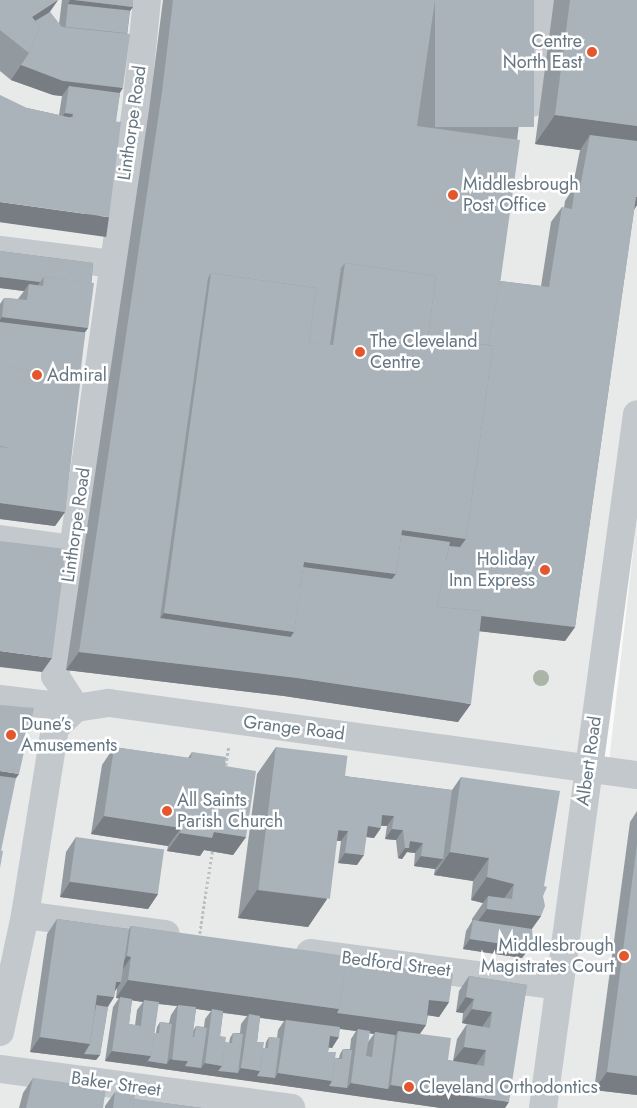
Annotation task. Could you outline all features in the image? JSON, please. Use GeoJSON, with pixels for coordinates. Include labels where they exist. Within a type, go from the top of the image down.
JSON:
{"type":"FeatureCollection","features":[{"type":"Feature","properties":{"kind":"street","name":"Linthorpe Road"},"geometry":{"type":"LineString","coordinates":[[76,708],[55,676],[112,264],[136,108],[147,0]]}},
{"type":"Feature","properties":{"kind":"street"},"geometry":{"type":"LineString","coordinates":[[532,103],[546,0]]}},
{"type":"Feature","properties":{"kind":"street"},"geometry":{"type":"LineString","coordinates":[[0,250],[112,264]]}},
{"type":"Feature","properties":{"kind":"street","name":"Albert Road"},"geometry":{"type":"LineString","coordinates":[[543,1108],[588,769],[630,526],[637,414]]}},
{"type":"Feature","properties":{"kind":"street"},"geometry":{"type":"LineString","coordinates":[[0,539],[73,549]]}},
{"type":"Feature","properties":{"kind":"street","name":"Grange Road"},"geometry":{"type":"LineString","coordinates":[[0,699],[76,708],[109,703],[637,775]]}},
{"type":"Feature","properties":{"kind":"street"},"geometry":{"type":"LineString","coordinates":[[0,1032],[25,915],[55,728],[76,708]]}},
{"type":"Feature","properties":{"kind":"street"},"geometry":{"type":"LineString","coordinates":[[25,915],[199,938]]}},
{"type":"Feature","properties":{"kind":"street","name":"Bedford Street"},"geometry":{"type":"LineString","coordinates":[[286,950],[559,986]]}},
{"type":"Feature","properties":{"kind":"street","name":"Baker Street"},"geometry":{"type":"LineString","coordinates":[[0,1069],[291,1108]]}},
{"type":"Feature","properties":{"kind":"path"},"geometry":{"type":"LineString","coordinates":[[224,777],[233,720]]}},
{"type":"Feature","properties":{"kind":"path"},"geometry":{"type":"LineString","coordinates":[[199,938],[214,843]]}},
{"type":"Feature","properties":{"kind":"shaded area"},"geometry":{"type":"Polygon","coordinates":[[[0,0],[637,0],[637,414],[588,769],[607,779],[637,517],[637,1108],[0,1108],[0,0]]]}},
{"type":"Feature","properties":{"kind":"building"},"geometry":{"type":"Polygon","coordinates":[[[0,0],[58,0],[32,17],[40,27],[29,53],[0,30],[0,0]]]}},
{"type":"Feature","properties":{"kind":"building"},"geometry":{"type":"Polygon","coordinates":[[[74,0],[133,0],[133,7],[74,0]]]}},
{"type":"Feature","properties":{"kind":"building"},"geometry":{"type":"Polygon","coordinates":[[[173,0],[435,0],[417,126],[520,140],[501,277],[488,345],[428,337],[436,276],[345,263],[341,268],[330,345],[309,342],[316,288],[211,273],[208,278],[160,618],[291,637],[294,632],[303,567],[392,579],[396,574],[401,535],[450,542],[437,607],[482,611],[471,704],[297,678],[79,652],[162,92],[173,0]]]}},
{"type":"Feature","properties":{"kind":"building"},"geometry":{"type":"Polygon","coordinates":[[[435,0],[534,0],[534,127],[435,127],[435,0]]]}},
{"type":"Feature","properties":{"kind":"building","name":"Centre North East"},"geometry":{"type":"Polygon","coordinates":[[[570,0],[637,0],[637,126],[555,115],[570,0]]]}},
{"type":"Feature","properties":{"kind":"building"},"geometry":{"type":"Polygon","coordinates":[[[68,4],[130,10],[127,33],[66,27],[68,4]]]}},
{"type":"Feature","properties":{"kind":"building"},"geometry":{"type":"Polygon","coordinates":[[[50,12],[62,27],[130,34],[123,88],[63,81],[21,65],[29,53],[40,27],[35,21],[50,12]]]}},
{"type":"Feature","properties":{"kind":"building"},"geometry":{"type":"Polygon","coordinates":[[[69,86],[120,93],[116,122],[73,118],[73,114],[65,113],[69,86]]]}},
{"type":"Feature","properties":{"kind":"building"},"geometry":{"type":"Polygon","coordinates":[[[0,95],[27,108],[68,117],[121,122],[109,217],[0,202],[0,95]]]}},
{"type":"Feature","properties":{"kind":"building"},"geometry":{"type":"Polygon","coordinates":[[[590,135],[637,141],[637,197],[575,627],[481,616],[482,611],[437,607],[449,546],[460,547],[466,539],[493,346],[488,345],[500,281],[549,287],[562,207],[572,209],[575,186],[580,187],[590,135]]]}},
{"type":"Feature","properties":{"kind":"building"},"geometry":{"type":"Polygon","coordinates":[[[0,251],[93,263],[91,283],[44,277],[40,282],[0,277],[0,251]]]}},
{"type":"Feature","properties":{"kind":"building"},"geometry":{"type":"Polygon","coordinates":[[[345,263],[436,276],[428,337],[493,346],[466,539],[402,530],[396,574],[304,562],[294,632],[164,613],[211,273],[316,288],[309,342],[333,345],[345,263]]]}},
{"type":"Feature","properties":{"kind":"building"},"geometry":{"type":"Polygon","coordinates":[[[44,277],[94,283],[88,328],[2,317],[4,298],[27,300],[29,284],[43,286],[44,277]]]}},
{"type":"Feature","properties":{"kind":"building"},"geometry":{"type":"Polygon","coordinates":[[[0,322],[85,332],[80,376],[0,366],[0,322]]]}},
{"type":"Feature","properties":{"kind":"building"},"geometry":{"type":"Polygon","coordinates":[[[0,366],[81,376],[65,512],[0,503],[0,447],[9,448],[0,446],[0,366]]]}},
{"type":"Feature","properties":{"kind":"building"},"geometry":{"type":"Polygon","coordinates":[[[0,541],[66,549],[52,658],[0,651],[0,541]]]}},
{"type":"Feature","properties":{"kind":"building"},"geometry":{"type":"Polygon","coordinates":[[[0,705],[34,708],[19,774],[0,771],[0,705]]]}},
{"type":"Feature","properties":{"kind":"building","name":"All Saints Parish Church"},"geometry":{"type":"Polygon","coordinates":[[[114,747],[191,758],[192,752],[226,757],[225,766],[256,771],[246,837],[214,832],[212,838],[180,833],[181,828],[104,816],[114,747]]]}},
{"type":"Feature","properties":{"kind":"building"},"geometry":{"type":"Polygon","coordinates":[[[276,747],[347,756],[330,899],[258,890],[276,747]]]}},
{"type":"Feature","properties":{"kind":"building"},"geometry":{"type":"Polygon","coordinates":[[[0,776],[16,778],[1,851],[0,850],[0,776]]]}},
{"type":"Feature","properties":{"kind":"building"},"geometry":{"type":"Polygon","coordinates":[[[344,776],[452,790],[443,859],[421,856],[423,843],[410,841],[409,848],[405,848],[403,830],[392,829],[394,816],[382,815],[381,828],[368,826],[364,855],[345,853],[348,831],[337,830],[344,776]]]}},
{"type":"Feature","properties":{"kind":"building"},"geometry":{"type":"Polygon","coordinates":[[[461,777],[560,791],[544,886],[547,887],[543,896],[545,906],[541,916],[487,909],[488,896],[512,899],[514,884],[487,877],[489,858],[450,852],[461,777]]]}},
{"type":"Feature","properties":{"kind":"building"},"geometry":{"type":"Polygon","coordinates":[[[76,837],[164,849],[158,894],[70,882],[76,837]]]}},
{"type":"Feature","properties":{"kind":"building"},"geometry":{"type":"Polygon","coordinates":[[[637,844],[637,1076],[607,1072],[637,844]]]}},
{"type":"Feature","properties":{"kind":"building"},"geometry":{"type":"Polygon","coordinates":[[[0,850],[3,851],[0,868],[0,850]]]}},
{"type":"Feature","properties":{"kind":"building"},"geometry":{"type":"Polygon","coordinates":[[[57,919],[129,929],[121,982],[116,982],[114,997],[97,995],[90,1044],[40,1037],[57,919]]]}},
{"type":"Feature","properties":{"kind":"building"},"geometry":{"type":"Polygon","coordinates":[[[473,920],[532,929],[533,942],[530,948],[470,939],[473,920]]]}},
{"type":"Feature","properties":{"kind":"building"},"geometry":{"type":"Polygon","coordinates":[[[131,926],[347,956],[339,1009],[128,980],[131,957],[127,956],[131,926]]]}},
{"type":"Feature","properties":{"kind":"building"},"geometry":{"type":"Polygon","coordinates":[[[346,960],[453,974],[449,1002],[429,1000],[426,1025],[337,1013],[346,960]]]}},
{"type":"Feature","properties":{"kind":"building"},"geometry":{"type":"Polygon","coordinates":[[[469,976],[527,985],[509,1102],[391,1085],[398,1031],[451,1038],[448,1060],[484,1066],[486,1050],[464,1047],[467,1024],[490,1028],[492,1012],[472,1009],[474,999],[466,997],[469,976]]]}},
{"type":"Feature","properties":{"kind":"building"},"geometry":{"type":"Polygon","coordinates":[[[120,997],[132,999],[129,1024],[141,1026],[144,1000],[159,1002],[151,1056],[112,1051],[120,997]]]}},
{"type":"Feature","properties":{"kind":"building"},"geometry":{"type":"Polygon","coordinates":[[[96,1005],[108,1007],[100,1055],[84,1054],[90,1044],[96,1005]]]}},
{"type":"Feature","properties":{"kind":"building"},"geometry":{"type":"Polygon","coordinates":[[[178,1005],[196,1007],[190,1062],[172,1060],[178,1005]]]}},
{"type":"Feature","properties":{"kind":"building"},"geometry":{"type":"Polygon","coordinates":[[[212,1009],[223,1011],[220,1036],[226,1037],[222,1066],[205,1063],[212,1009]]]}},
{"type":"Feature","properties":{"kind":"building"},"geometry":{"type":"Polygon","coordinates":[[[249,1014],[260,1016],[257,1042],[264,1042],[260,1071],[241,1068],[249,1014]]]}},
{"type":"Feature","properties":{"kind":"building"},"geometry":{"type":"Polygon","coordinates":[[[286,1020],[340,1027],[339,1037],[330,1036],[328,1052],[336,1052],[332,1081],[278,1073],[286,1020]]]}},
{"type":"Feature","properties":{"kind":"building"},"geometry":{"type":"Polygon","coordinates":[[[160,1022],[172,1024],[167,1064],[148,1061],[151,1056],[154,1033],[159,1033],[160,1022]]]}},
{"type":"Feature","properties":{"kind":"building"},"geometry":{"type":"Polygon","coordinates":[[[196,1026],[207,1028],[201,1068],[185,1066],[188,1061],[196,1026]]]}},
{"type":"Feature","properties":{"kind":"building"},"geometry":{"type":"Polygon","coordinates":[[[358,1029],[370,1031],[366,1056],[372,1057],[375,1032],[395,1035],[388,1089],[351,1083],[358,1029]]]}},
{"type":"Feature","properties":{"kind":"building"},"geometry":{"type":"Polygon","coordinates":[[[233,1033],[243,1034],[238,1073],[218,1071],[222,1066],[225,1042],[232,1043],[233,1033]]]}},
{"type":"Feature","properties":{"kind":"building"},"geometry":{"type":"Polygon","coordinates":[[[269,1037],[280,1038],[275,1078],[257,1076],[260,1071],[263,1048],[268,1048],[269,1037]]]}},
{"type":"Feature","properties":{"kind":"building"},"geometry":{"type":"Polygon","coordinates":[[[343,1049],[352,1050],[347,1088],[329,1086],[332,1081],[335,1058],[342,1059],[343,1049]]]}},
{"type":"Feature","properties":{"kind":"building"},"geometry":{"type":"Polygon","coordinates":[[[33,1078],[106,1088],[103,1108],[26,1108],[33,1078]]]}},
{"type":"Feature","properties":{"kind":"building"},"geometry":{"type":"Polygon","coordinates":[[[115,1092],[135,1095],[133,1108],[113,1108],[115,1092]]]}},
{"type":"Feature","properties":{"kind":"building"},"geometry":{"type":"Polygon","coordinates":[[[134,1099],[202,1108],[133,1108],[134,1099]]]}},
{"type":"Feature","properties":{"kind":"place","name":"Centre North East"},"geometry":{"type":"Point","coordinates":[592,52]}},
{"type":"Feature","properties":{"kind":"place","name":"Middlesbrough Post Office"},"geometry":{"type":"Point","coordinates":[453,195]}},
{"type":"Feature","properties":{"kind":"place","name":"The Cleveland Centre"},"geometry":{"type":"Point","coordinates":[360,352]}},
{"type":"Feature","properties":{"kind":"place","name":"Admiral"},"geometry":{"type":"Point","coordinates":[37,375]}},
{"type":"Feature","properties":{"kind":"place","name":"Holiday Inn Express"},"geometry":{"type":"Point","coordinates":[545,570]}},
{"type":"Feature","properties":{"kind":"place","name":"Dune’s Amusements"},"geometry":{"type":"Point","coordinates":[11,735]}},
{"type":"Feature","properties":{"kind":"place","name":"All Saints Parish Church"},"geometry":{"type":"Point","coordinates":[167,811]}},
{"type":"Feature","properties":{"kind":"place","name":"Middlesbrough Magistrates Court"},"geometry":{"type":"Point","coordinates":[624,956]}},
{"type":"Feature","properties":{"kind":"place","name":"Cleveland Orthodontics"},"geometry":{"type":"Point","coordinates":[409,1087]}}]}
